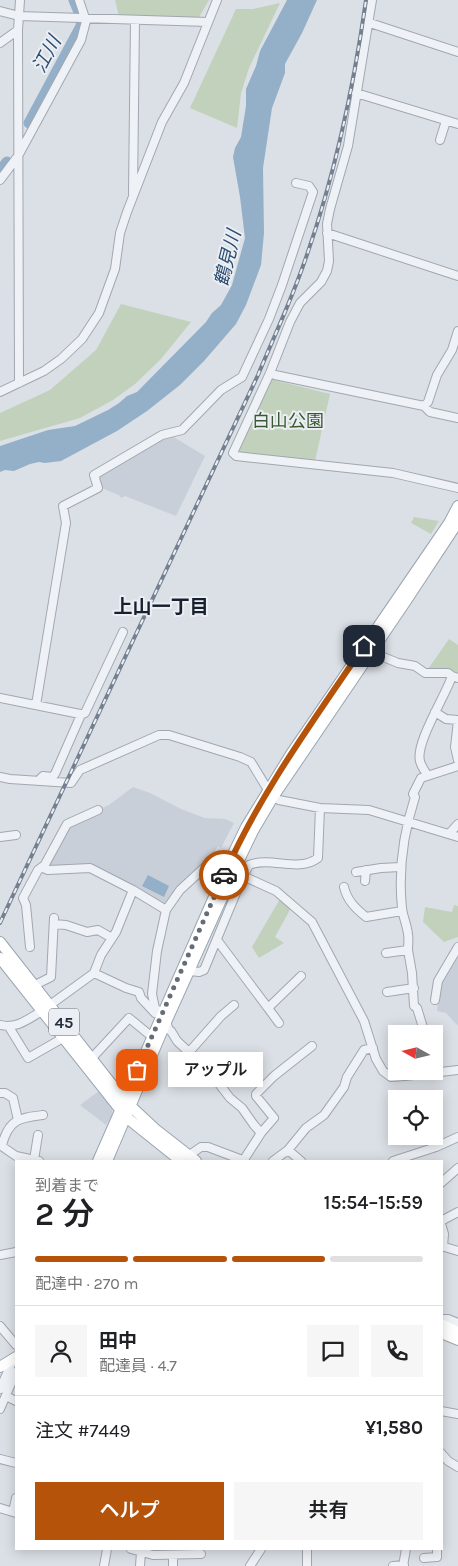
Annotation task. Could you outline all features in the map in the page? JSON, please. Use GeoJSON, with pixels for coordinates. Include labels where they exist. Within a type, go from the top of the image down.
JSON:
{"type":"FeatureCollection","features":[{"type":"Feature","properties":{"kind":"main road"},"geometry":{"type":"LineString","coordinates":[[99,1160],[125,1108],[246,826],[271,794],[368,649],[406,601],[456,519],[458,506]]}},
{"type":"Feature","properties":{"kind":"main road"},"geometry":{"type":"LineString","coordinates":[[107,1160],[151,1036],[190,971],[240,858],[271,794]]}},
{"type":"Feature","properties":{"kind":"main road","name":"45"},"geometry":{"type":"LineString","coordinates":[[1,944],[35,985],[63,1038],[125,1108],[155,1129],[188,1160]]}},
{"type":"Feature","properties":{"kind":"main road","name":"45"},"geometry":{"type":"LineString","coordinates":[[0,958],[91,1059],[125,1108]]}},
{"type":"Feature","properties":{"kind":"main road"},"geometry":{"type":"LineString","coordinates":[[443,1324],[458,1332]]}},
{"type":"Feature","properties":{"kind":"main road"},"geometry":{"type":"LineString","coordinates":[[443,1334],[458,1340]]}},
{"type":"Feature","properties":{"kind":"main road"},"geometry":{"type":"LineString","coordinates":[[0,1367],[15,1356]]}},
{"type":"Feature","properties":{"kind":"street"},"geometry":{"type":"LineString","coordinates":[[19,383],[18,30],[20,0]]}},
{"type":"Feature","properties":{"kind":"street"},"geometry":{"type":"LineString","coordinates":[[0,180],[18,156],[81,40],[86,22],[79,0]]}},
{"type":"Feature","properties":{"kind":"street"},"geometry":{"type":"LineString","coordinates":[[0,392],[44,371],[61,359],[82,338],[99,313],[115,268],[122,226],[162,122],[184,83],[217,0]]}},
{"type":"Feature","properties":{"kind":"street"},"geometry":{"type":"LineString","coordinates":[[372,0],[348,146],[330,209],[327,233],[329,262],[327,271],[321,282],[300,303],[290,322],[270,373],[233,453],[236,456],[393,473],[458,488]]}},
{"type":"Feature","properties":{"kind":"street"},"geometry":{"type":"LineString","coordinates":[[0,10],[19,16],[208,22]]}},
{"type":"Feature","properties":{"kind":"street"},"geometry":{"type":"LineString","coordinates":[[133,197],[135,20]]}},
{"type":"Feature","properties":{"kind":"street"},"geometry":{"type":"LineString","coordinates":[[368,22],[458,52]]}},
{"type":"Feature","properties":{"kind":"street"},"geometry":{"type":"LineString","coordinates":[[0,43],[18,30]]}},
{"type":"Feature","properties":{"kind":"street"},"geometry":{"type":"LineString","coordinates":[[356,92],[446,121],[458,123]]}},
{"type":"Feature","properties":{"kind":"street"},"geometry":{"type":"LineString","coordinates":[[440,140],[446,121]]}},
{"type":"Feature","properties":{"kind":"street"},"geometry":{"type":"LineString","coordinates":[[36,705],[58,537],[66,523],[63,506],[98,488],[94,475],[162,435],[182,430],[221,390],[242,376],[269,319],[313,192],[309,186],[296,183]]}},
{"type":"Feature","properties":{"kind":"street"},"geometry":{"type":"LineString","coordinates":[[327,233],[458,276]]}},
{"type":"Feature","properties":{"kind":"street"},"geometry":{"type":"LineString","coordinates":[[424,406],[428,402],[437,376],[455,350],[458,332]]}},
{"type":"Feature","properties":{"kind":"street"},"geometry":{"type":"LineString","coordinates":[[270,373],[424,406],[430,412],[458,418]]}},
{"type":"Feature","properties":{"kind":"street"},"geometry":{"type":"LineString","coordinates":[[38,781],[43,776],[52,777],[55,774],[80,715],[85,713],[124,632]]}},
{"type":"Feature","properties":{"kind":"street"},"geometry":{"type":"LineString","coordinates":[[368,649],[398,663],[415,666],[425,673],[448,673],[455,677],[435,712],[422,743],[419,760],[427,775]]}},
{"type":"Feature","properties":{"kind":"street"},"geometry":{"type":"LineString","coordinates":[[0,698],[80,715]]}},
{"type":"Feature","properties":{"kind":"street"},"geometry":{"type":"LineString","coordinates":[[435,712],[446,719],[458,721],[455,747],[458,760]]}},
{"type":"Feature","properties":{"kind":"street"},"geometry":{"type":"LineString","coordinates":[[0,777],[71,783],[80,770],[159,735],[169,735],[252,762],[271,794],[320,808],[369,810],[458,837]]}},
{"type":"Feature","properties":{"kind":"street"},"geometry":{"type":"LineString","coordinates":[[422,1025],[417,1008],[414,1006],[408,934],[402,911],[400,867],[407,822],[415,797],[413,794],[421,778],[458,766]]}},
{"type":"Feature","properties":{"kind":"street"},"geometry":{"type":"LineString","coordinates":[[190,971],[199,972],[204,970],[244,873],[249,866],[255,863],[310,864],[318,858],[320,808]]}},
{"type":"Feature","properties":{"kind":"street"},"geometry":{"type":"LineString","coordinates":[[43,868],[67,824],[98,810]]}},
{"type":"Feature","properties":{"kind":"street"},"geometry":{"type":"LineString","coordinates":[[449,834],[458,824]]}},
{"type":"Feature","properties":{"kind":"street"},"geometry":{"type":"LineString","coordinates":[[0,837],[16,835]]}},
{"type":"Feature","properties":{"kind":"street"},"geometry":{"type":"LineString","coordinates":[[262,1133],[242,1108],[230,1098],[210,1072],[190,1051],[177,1041],[155,1008],[152,994],[157,951],[166,910],[188,883],[216,857],[276,890],[312,922],[364,1021],[376,1059],[383,1071],[391,1076],[405,1076],[458,1070]]}},
{"type":"Feature","properties":{"kind":"street"},"geometry":{"type":"LineString","coordinates":[[30,947],[24,898],[38,870],[42,867],[48,870],[90,868],[133,890],[166,910]]}},
{"type":"Feature","properties":{"kind":"street"},"geometry":{"type":"LineString","coordinates":[[356,872],[400,867]]}},
{"type":"Feature","properties":{"kind":"street"},"geometry":{"type":"LineString","coordinates":[[365,881],[366,870]]}},
{"type":"Feature","properties":{"kind":"street"},"geometry":{"type":"LineString","coordinates":[[344,886],[346,895],[356,909],[366,917],[402,911]]}},
{"type":"Feature","properties":{"kind":"street"},"geometry":{"type":"LineString","coordinates":[[0,1025],[9,1027],[16,1025],[46,1008],[94,973],[101,955],[116,932],[133,890]]}},
{"type":"Feature","properties":{"kind":"street"},"geometry":{"type":"LineString","coordinates":[[35,985],[51,977],[54,920],[87,932],[98,930],[112,938]]}},
{"type":"Feature","properties":{"kind":"street"},"geometry":{"type":"LineString","coordinates":[[217,940],[279,1023]]}},
{"type":"Feature","properties":{"kind":"street"},"geometry":{"type":"LineString","coordinates":[[435,1000],[438,980],[458,947]]}},
{"type":"Feature","properties":{"kind":"street"},"geometry":{"type":"LineString","coordinates":[[386,954],[408,950]]}},
{"type":"Feature","properties":{"kind":"street"},"geometry":{"type":"LineString","coordinates":[[94,973],[139,992],[141,998],[163,1018]]}},
{"type":"Feature","properties":{"kind":"street"},"geometry":{"type":"LineString","coordinates":[[268,1008],[301,976]]}},
{"type":"Feature","properties":{"kind":"street"},"geometry":{"type":"LineString","coordinates":[[387,992],[414,988]]}},
{"type":"Feature","properties":{"kind":"street"},"geometry":{"type":"LineString","coordinates":[[190,1051],[221,1016],[234,1005]]}},
{"type":"Feature","properties":{"kind":"street"},"geometry":{"type":"LineString","coordinates":[[91,1059],[129,1018],[151,1036]]}},
{"type":"Feature","properties":{"kind":"street"},"geometry":{"type":"LineString","coordinates":[[9,1027],[28,1058],[63,1038]]}},
{"type":"Feature","properties":{"kind":"street"},"geometry":{"type":"LineString","coordinates":[[245,1160],[274,1118],[256,1094],[274,1076],[312,1046]]}},
{"type":"Feature","properties":{"kind":"street"},"geometry":{"type":"LineString","coordinates":[[274,1160],[288,1150],[306,1128],[324,1115],[344,1088],[347,1076],[364,1050],[373,1048]]}},
{"type":"Feature","properties":{"kind":"street"},"geometry":{"type":"LineString","coordinates":[[0,1093],[5,1093],[13,1098],[18,1120]]}},
{"type":"Feature","properties":{"kind":"street"},"geometry":{"type":"LineString","coordinates":[[32,1160],[16,1156],[1,1145],[8,1129],[18,1120],[43,1115]]}},
{"type":"Feature","properties":{"kind":"street"},"geometry":{"type":"LineString","coordinates":[[36,1160],[38,1135]]}},
{"type":"Feature","properties":{"kind":"street"},"geometry":{"type":"LineString","coordinates":[[396,1160],[436,1147],[458,1137]]}},
{"type":"Feature","properties":{"kind":"street"},"geometry":{"type":"LineString","coordinates":[[188,1160],[201,1148],[208,1147],[241,1160]]}},
{"type":"Feature","properties":{"kind":"street"},"geometry":{"type":"LineString","coordinates":[[288,1150],[301,1160]]}},
{"type":"Feature","properties":{"kind":"street"},"geometry":{"type":"LineString","coordinates":[[443,1181],[458,1168]]}},
{"type":"Feature","properties":{"kind":"street"},"geometry":{"type":"LineString","coordinates":[[443,1222],[458,1212]]}},
{"type":"Feature","properties":{"kind":"street"},"geometry":{"type":"LineString","coordinates":[[443,1247],[458,1251]]}},
{"type":"Feature","properties":{"kind":"street"},"geometry":{"type":"LineString","coordinates":[[0,1255],[15,1252]]}},
{"type":"Feature","properties":{"kind":"street"},"geometry":{"type":"LineString","coordinates":[[443,1320],[448,1319],[458,1322]]}},
{"type":"Feature","properties":{"kind":"street"},"geometry":{"type":"LineString","coordinates":[[0,1326],[15,1344]]}},
{"type":"Feature","properties":{"kind":"street"},"geometry":{"type":"LineString","coordinates":[[0,1389],[15,1356]]}},
{"type":"Feature","properties":{"kind":"street"},"geometry":{"type":"LineString","coordinates":[[0,1408],[15,1374]]}},
{"type":"Feature","properties":{"kind":"street"},"geometry":{"type":"LineString","coordinates":[[6,1396],[15,1400]]}},
{"type":"Feature","properties":{"kind":"street"},"geometry":{"type":"LineString","coordinates":[[443,1411],[458,1414]]}},
{"type":"Feature","properties":{"kind":"street"},"geometry":{"type":"LineString","coordinates":[[443,1455],[458,1467]]}},
{"type":"Feature","properties":{"kind":"street"},"geometry":{"type":"LineString","coordinates":[[0,1459],[15,1463]]}},
{"type":"Feature","properties":{"kind":"street"},"geometry":{"type":"LineString","coordinates":[[0,1508],[15,1512]]}},
{"type":"Feature","properties":{"kind":"street"},"geometry":{"type":"LineString","coordinates":[[104,1566],[107,1550]]}},
{"type":"Feature","properties":{"kind":"street"},"geometry":{"type":"LineString","coordinates":[[134,1550],[173,1555],[188,1551],[201,1554]]}},
{"type":"Feature","properties":{"kind":"street"},"geometry":{"type":"LineString","coordinates":[[250,1566],[260,1550]]}},
{"type":"Feature","properties":{"kind":"street"},"geometry":{"type":"LineString","coordinates":[[307,1550],[307,1566]]}},
{"type":"Feature","properties":{"kind":"street"},"geometry":{"type":"LineString","coordinates":[[393,1566],[403,1566],[406,1550]]}},
{"type":"Feature","properties":{"kind":"street"},"geometry":{"type":"LineString","coordinates":[[420,1566],[422,1556],[437,1557],[437,1550]]}},
{"type":"Feature","properties":{"kind":"street"},"geometry":{"type":"LineString","coordinates":[[140,1566],[141,1552]]}},
{"type":"Feature","properties":{"kind":"street"},"geometry":{"type":"LineString","coordinates":[[173,1555],[173,1566]]}},
{"type":"Feature","properties":{"kind":"shaded area"},"geometry":{"type":"Polygon","coordinates":[[[172,436],[205,456],[176,516],[125,496],[121,498],[119,495],[104,489],[99,481],[103,472],[164,438],[172,436]]]}},
{"type":"Feature","properties":{"kind":"shaded area"},"geometry":{"type":"Polygon","coordinates":[[[133,787],[205,818],[225,819],[234,823],[221,848],[218,846],[208,862],[165,908],[91,868],[50,867],[48,863],[74,819],[109,805],[133,787]]]}},
{"type":"Feature","properties":{"kind":"shaded area"},"geometry":{"type":"Polygon","coordinates":[[[458,951],[458,1026],[446,1013],[437,1011],[440,981],[458,951]]]}},
{"type":"Feature","properties":{"kind":"shaded area"},"geometry":{"type":"Polygon","coordinates":[[[99,1091],[112,1106],[112,1116],[106,1125],[80,1105],[99,1091]]]}},
{"type":"Feature","properties":{"kind":"green space"},"geometry":{"type":"Polygon","coordinates":[[[115,0],[209,0],[198,19],[119,17],[115,0]]]}},
{"type":"Feature","properties":{"kind":"green space"},"geometry":{"type":"Polygon","coordinates":[[[280,3],[249,68],[241,93],[237,128],[190,108],[236,9],[253,9],[280,3]]]}},
{"type":"Feature","properties":{"kind":"green space"},"geometry":{"type":"Polygon","coordinates":[[[121,304],[191,322],[161,359],[135,384],[113,400],[80,418],[0,441],[0,413],[50,390],[96,350],[121,304]]]}},
{"type":"Feature","properties":{"kind":"green space","name":"白山公園"},"geometry":{"type":"Polygon","coordinates":[[[270,379],[330,394],[315,461],[240,452],[237,450],[270,379]]]}},
{"type":"Feature","properties":{"kind":"green space"},"geometry":{"type":"Polygon","coordinates":[[[414,517],[439,521],[431,534],[411,523],[414,517]]]}},
{"type":"Feature","properties":{"kind":"green space"},"geometry":{"type":"Polygon","coordinates":[[[449,639],[458,645],[458,675],[450,670],[428,669],[449,639]]]}},
{"type":"Feature","properties":{"kind":"green space"},"geometry":{"type":"Polygon","coordinates":[[[281,897],[292,906],[275,937],[284,943],[259,958],[252,947],[281,897]]]}},
{"type":"Feature","properties":{"kind":"green space"},"geometry":{"type":"Polygon","coordinates":[[[454,905],[458,906],[458,937],[444,942],[423,922],[425,907],[452,912],[454,905]]]}},
{"type":"Feature","properties":{"kind":"water"},"geometry":{"type":"Polygon","coordinates":[[[287,0],[317,0],[285,64],[285,73],[272,108],[263,168],[264,233],[261,265],[246,305],[236,324],[180,385],[147,411],[117,431],[61,461],[39,462],[14,471],[5,470],[0,472],[0,446],[48,430],[75,426],[108,410],[127,396],[137,392],[221,305],[232,285],[245,238],[233,157],[241,137],[246,106],[246,89],[260,51],[287,0]]]}},
{"type":"Feature","properties":{"kind":"water"},"geometry":{"type":"Polygon","coordinates":[[[148,875],[169,886],[164,897],[142,886],[148,875]]]}},
{"type":"Feature","properties":{"kind":"waterway","name":"江川"},"geometry":{"type":"LineString","coordinates":[[29,123],[81,26],[82,19],[74,0]]}},
{"type":"Feature","properties":{"kind":"waterway","name":"江川"},"geometry":{"type":"LineString","coordinates":[[0,171],[7,162]]}},
{"type":"Feature","properties":{"kind":"railway"},"geometry":{"type":"LineString","coordinates":[[0,923],[258,375],[293,294],[314,234],[333,168],[349,101],[366,0]]}},
{"type":"Feature","properties":{"kind":"way so far"},"geometry":{"type":"LineString","coordinates":[[137,1070],[224,875]]}},
{"type":"Feature","properties":{"kind":"place","name":"アップル"},"geometry":{"type":"Point","coordinates":[137,1070]}},
{"type":"Feature","properties":{"kind":"district","name":"上山一丁目"},"geometry":{"type":"Point","coordinates":[161,606]}},
{"type":"Feature","properties":{"kind":"route"},"geometry":{"type":"LineString","coordinates":[[224,875],[246,826],[268,790],[364,646]]}},
{"type":"Feature","properties":{"kind":"water label","name":"鶴見川"},"geometry":{"type":"Point","coordinates":[227,258]}}]}
